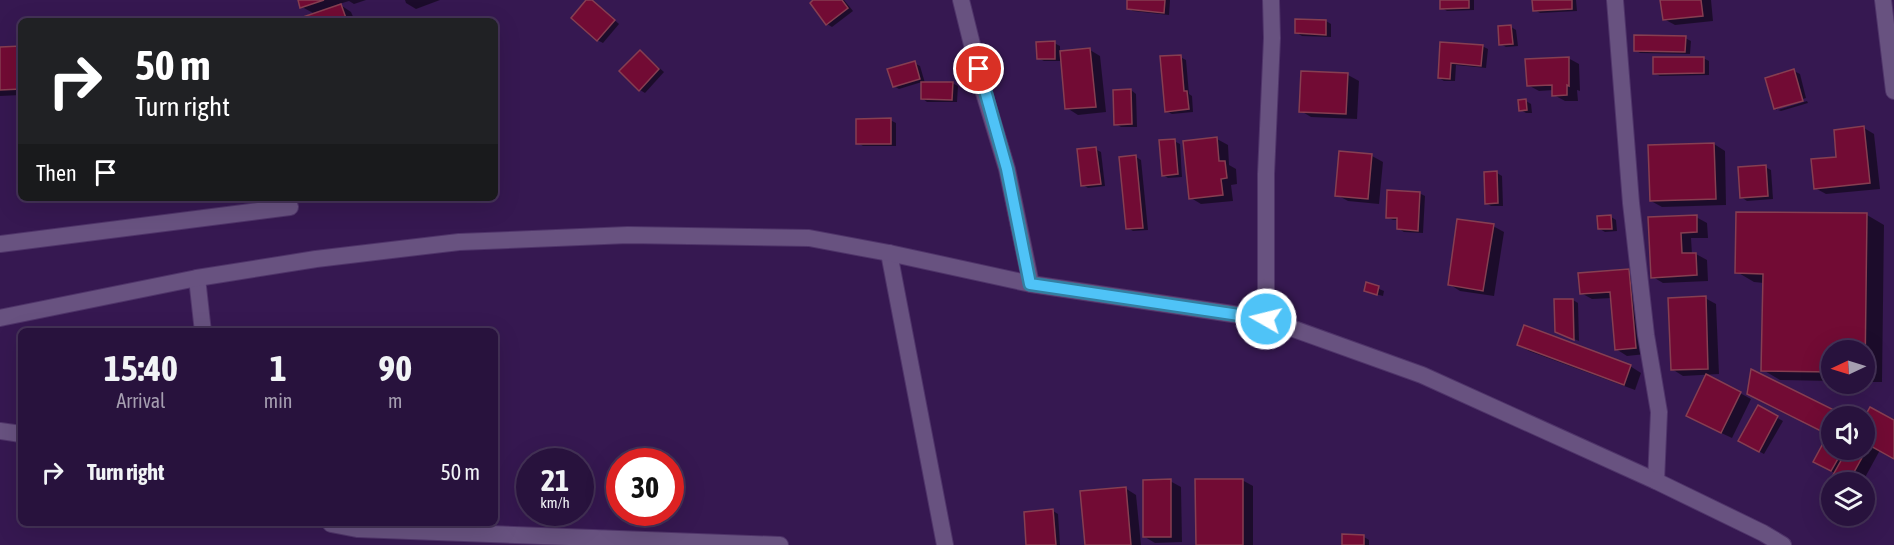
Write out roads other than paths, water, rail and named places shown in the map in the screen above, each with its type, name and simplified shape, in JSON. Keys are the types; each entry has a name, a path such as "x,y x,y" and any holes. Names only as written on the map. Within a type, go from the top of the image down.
{"street":[{"path":"961,0 984,93 1007,169 1030,284"},
{"path":"1266,319 1266,174 1272,38 1271,0"},
{"path":"1615,0 1637,258 1646,334 1659,412 1656,481"},
{"path":"1883,0 1894,91"},
{"path":"0,244 290,207"},
{"path":"0,318 197,278 316,259 459,242 628,235 809,238 1030,284 1266,319 1422,375 1656,481 1783,545"},
{"path":"889,253 945,545"},
{"path":"197,278 203,328"},
{"path":"0,431 18,434"},
{"path":"341,526 357,529 780,545"}]}
